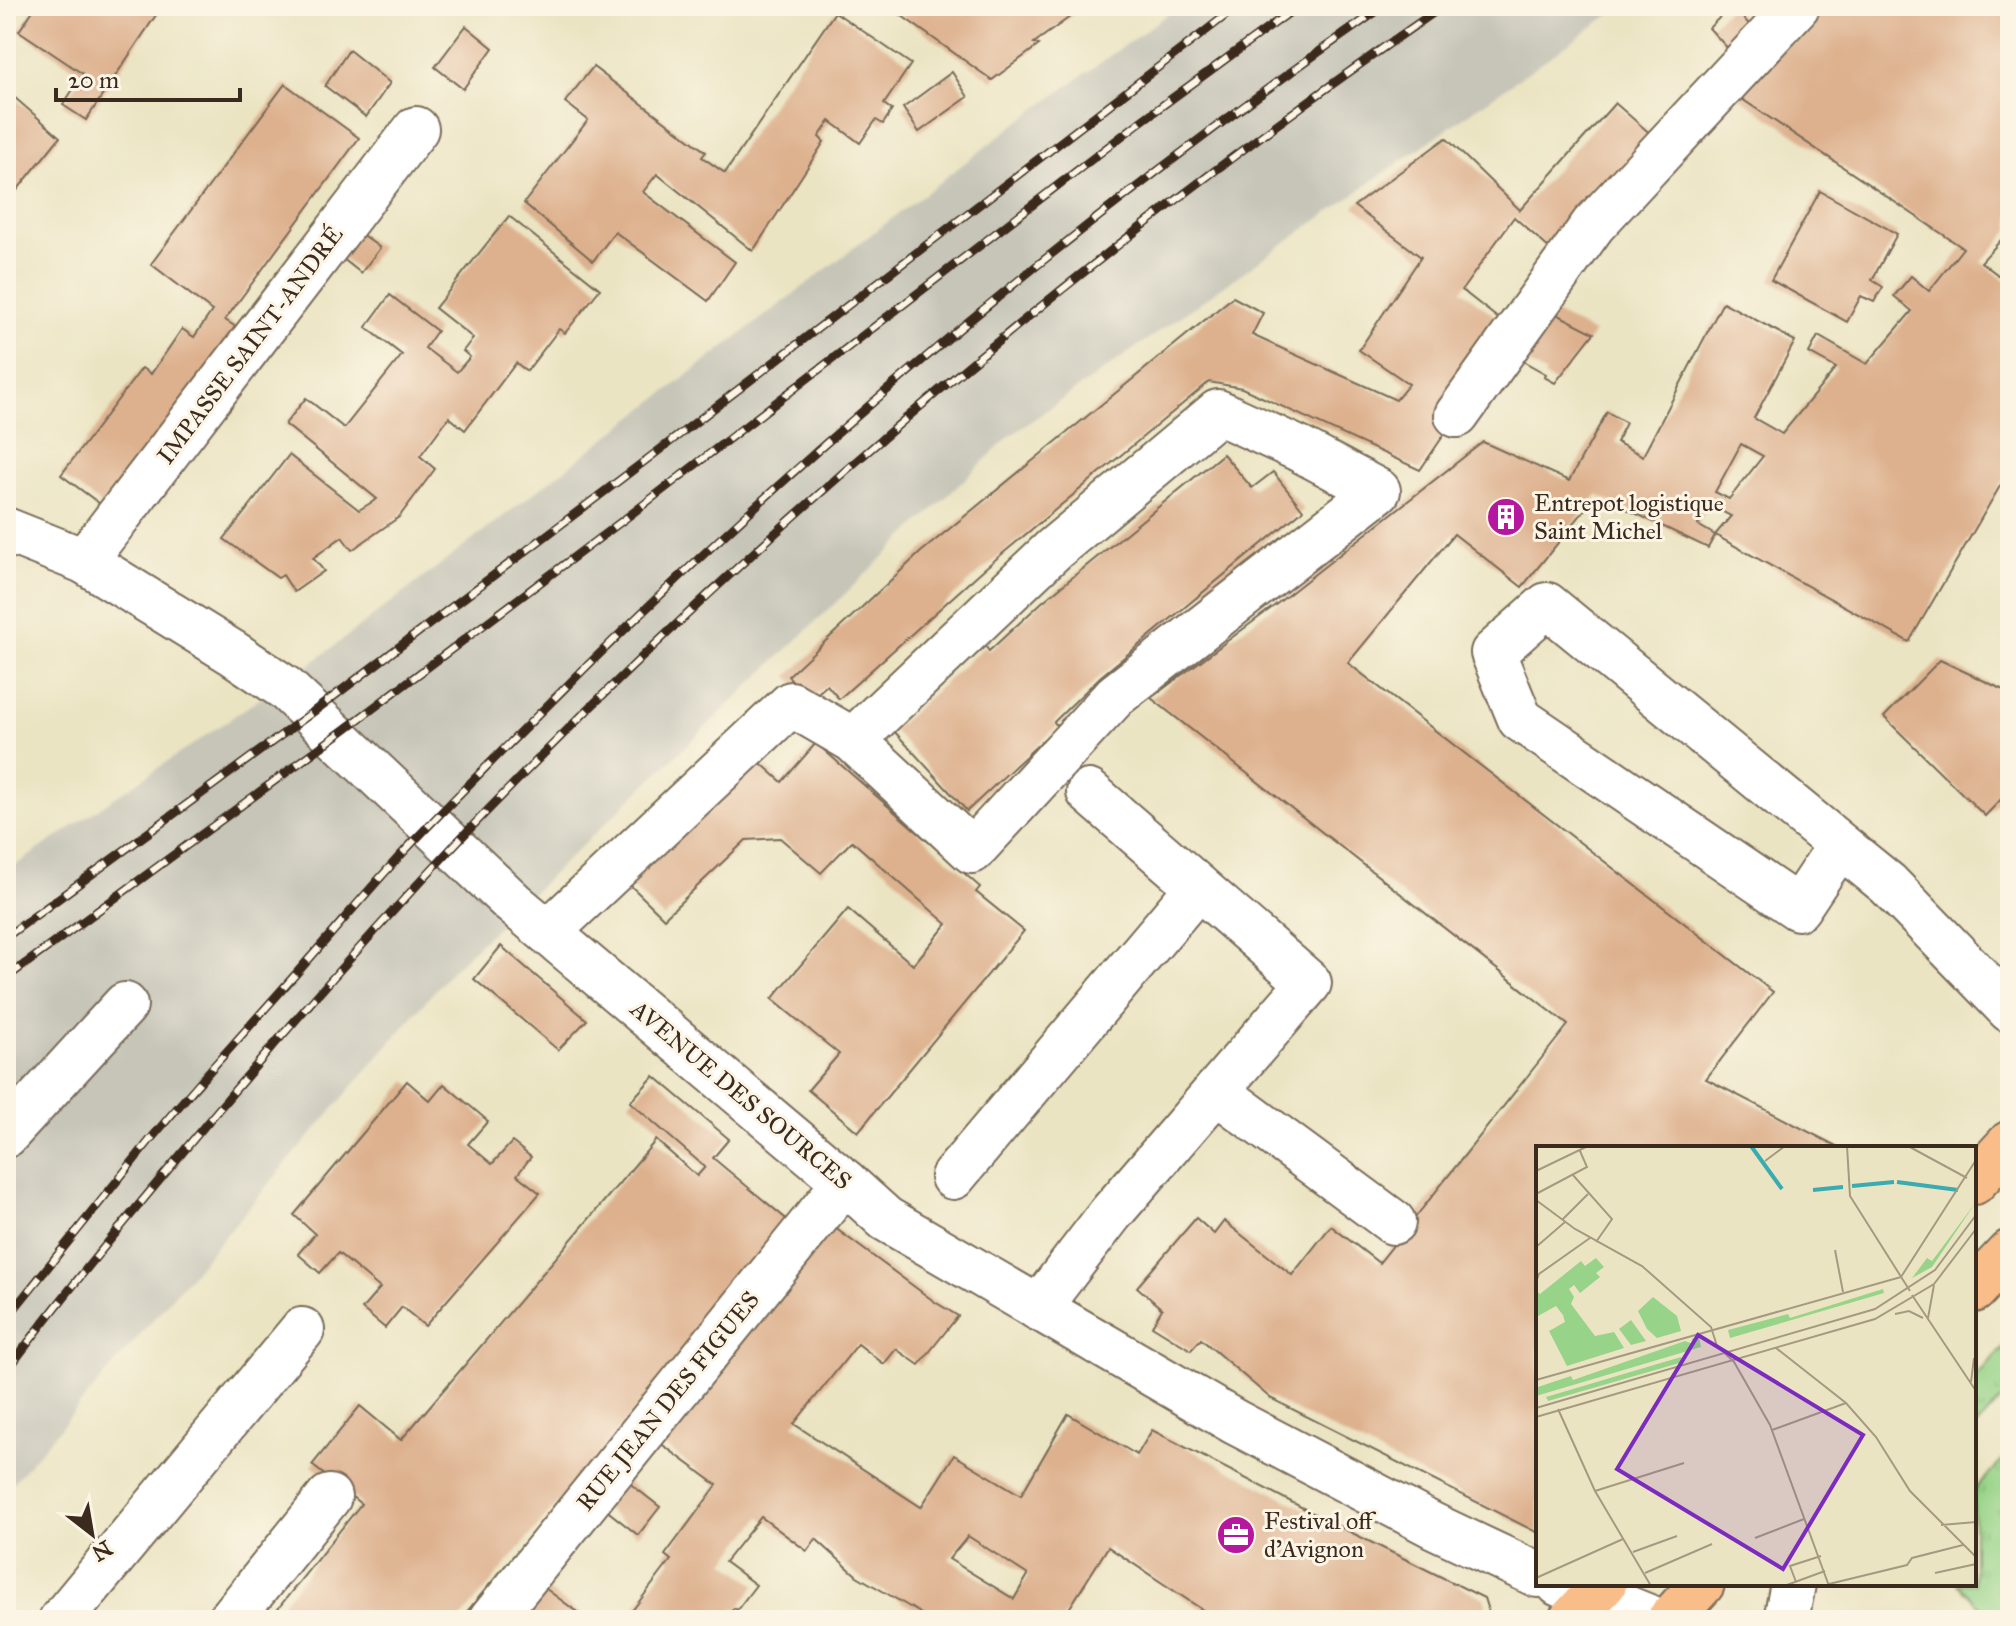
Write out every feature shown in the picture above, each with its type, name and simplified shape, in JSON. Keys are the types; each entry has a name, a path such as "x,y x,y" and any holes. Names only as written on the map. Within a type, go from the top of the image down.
{"main road":[{"path":"1976,1180 2010,1143"},
{"path":"1976,1288 2010,1252"},
{"path":"1669,1620 1700,1586"}],"street":[{"path":"1457,415 1593,225 1797,6"},
{"name":"IMPASSE SAINT-ANDRÉ","path":"84,561 416,129"},
{"path":"548,932 791,704 853,740 972,851 1116,695 1378,491 1299,449 1218,412 1054,549 853,740"},
{"name":"AVENUE DES SOURCES","path":"6,530 84,561 285,688 513,903 886,1219 1235,1422 1434,1526 1536,1574"},
{"path":"1840,845 1798,908 1520,719 1493,653 1547,605 1888,884 2010,1010"},
{"path":"1038,1308 1111,1213 1309,983 1089,792"},
{"path":"953,1177 1198,887"},
{"path":"6,1135 125,1005"},
{"path":"1216,1091 1393,1222"},
{"name":"RUE JEAN DES FIGUES","path":"491,1620 845,1182"},
{"path":"61,1620 302,1330"},
{"path":"230,1620 329,1497"},
{"path":"1786,1620 1793,1586"},
{"path":"1582,1596 1656,1620"}],"shaded area":[{"path":"1179,6 1622,6 1010,436 454,968 6,1491 6,872 316,660 1014,125"}],"green space":[{"path":"2009,1342 2010,1390 1976,1427 1976,1376"},
{"path":"2010,1453 2010,1602 1996,1616 1976,1603 1960,1586 1976,1586 1976,1488"}],"building":[{"path":"36,6 162,6 86,120 63,105 83,74 19,31"},
{"path":"888,6 1085,6 1034,43 1039,45 992,80"},
{"path":"1731,6 1754,30 1732,53 1709,28"},
{"path":"1821,6 2010,6 2010,230 1981,262 2010,284 2010,469 1909,642 1715,535 1708,548 1597,495 1522,587 1454,534 1348,663 1773,992 1706,1079 1836,1146 1536,1146 1536,1532 1270,1398 1201,1339 1191,1350 1152,1326 1162,1309 1137,1287 1196,1218 1214,1234 1224,1221 1292,1275 1331,1226 1379,1263 1568,1025 1151,698 1483,442 1569,481 1607,412 1626,423 1616,442 1643,456 1723,302 1795,341 1754,418 1782,434 1836,368 1809,353 1818,336 1867,364 1912,311 1894,296 1911,276 1929,291 1963,248 1736,95","holes":["1741,444 1763,456 1729,499 1715,492","1708,504 1731,516 1715,535 1698,525"]},
{"path":"835,12 911,64 884,104 892,110 883,124 876,120 860,143 830,121 819,137 824,142 753,251 657,174 643,192 735,262 708,301 615,232 593,261 524,203 588,120 565,102 593,67 706,152 702,157 725,173"},
{"path":"466,26 493,48 463,89 435,67"},
{"path":"349,50 390,83 366,117 325,86"},
{"path":"952,72 968,97 919,132 903,108"},
{"path":"285,84 359,138 225,320 241,330 107,509 61,475 142,368 151,374 182,329 194,337 212,311 151,264"},
{"path":"6,90 60,137 6,204"},
{"path":"1615,103 1653,136 1551,250 1514,217 1462,290 1504,323 1450,426 1420,470 1242,388 1209,382 984,569 839,699 827,685 810,700 788,676 921,552 1233,297 1263,313 1252,335 1396,400 1409,384 1359,350 1421,257 1354,206 1446,138 1520,210"},
{"path":"1820,191 1897,234 1872,280 1883,287 1874,302 1861,296 1847,322 1771,280"},
{"path":"509,216 600,289 565,333 559,329 527,371 516,363 465,430 449,417 420,456 435,469 399,517 352,550 342,537 313,558 324,571 294,592 283,575 278,578 224,539 289,455 359,510 377,499 285,424 306,398 344,428 402,355 366,327 390,295 437,331 425,348 457,372 470,357 463,351 473,338 435,308"},
{"path":"352,227 380,248 361,273 333,251"},
{"path":"1547,309 1594,333 1555,383 1544,377 1546,374 1514,356"},
{"path":"1223,454 1252,488 1273,472 1303,510 1100,677 1054,722 1057,727 967,811 893,730 985,646 989,651 1041,603"},
{"path":"1940,660 2010,693 2010,790 1985,816 1884,717"},
{"path":"816,743 980,887 976,892 1024,931 858,1132 808,1090 839,1054 772,999 848,909 913,965 947,924 852,841 821,873 780,838 746,840 664,918 626,881 755,758 782,782"},
{"path":"501,946 587,1020 558,1050 474,979"},
{"path":"654,1076 729,1139 713,1158 791,1223 460,1620 269,1620 361,1504 312,1465 360,1406 401,1440 656,1140 697,1176 705,1167 630,1102"},
{"path":"407,1081 430,1101 444,1084 488,1121 468,1144 492,1164 512,1142 531,1157 517,1175 540,1193 425,1326 402,1307 385,1328 362,1309 380,1288 338,1253 320,1273 298,1254 315,1234 294,1215"},
{"path":"831,1225 958,1316 919,1365 896,1349 884,1364 858,1344 794,1424 921,1507 954,1455 1021,1495 1068,1414 1137,1455 1152,1430 1484,1598 1491,1620 1218,1620 1108,1547 1062,1620 916,1620 920,1613 857,1576 816,1539 807,1551 761,1517 725,1562 756,1585 737,1610 734,1608 724,1620 625,1620 671,1560 665,1555 717,1485 656,1440","holes":["968,1536 1028,1575 1014,1599 949,1559"]},
{"path":"623,1478 660,1507 638,1535 600,1505"},
{"path":"538,1583 580,1614 575,1620 507,1620"}],"railway":[{"path":"6,937 321,706 1238,6"},
{"path":"6,978 634,512 1140,122 1298,6"},
{"path":"6,1319 169,1118 386,872 625,629 831,439 1046,258 1269,88 1384,6"},
{"path":"6,1372 207,1123 363,944 460,839 689,612 930,398 1055,295 1312,99 1443,6"}],"place":[{"name":"Entrepot logistique Saint Michel","path":"1506,517"},
{"name":"Festival off d’Avignon","path":"1236,1535"}]}
